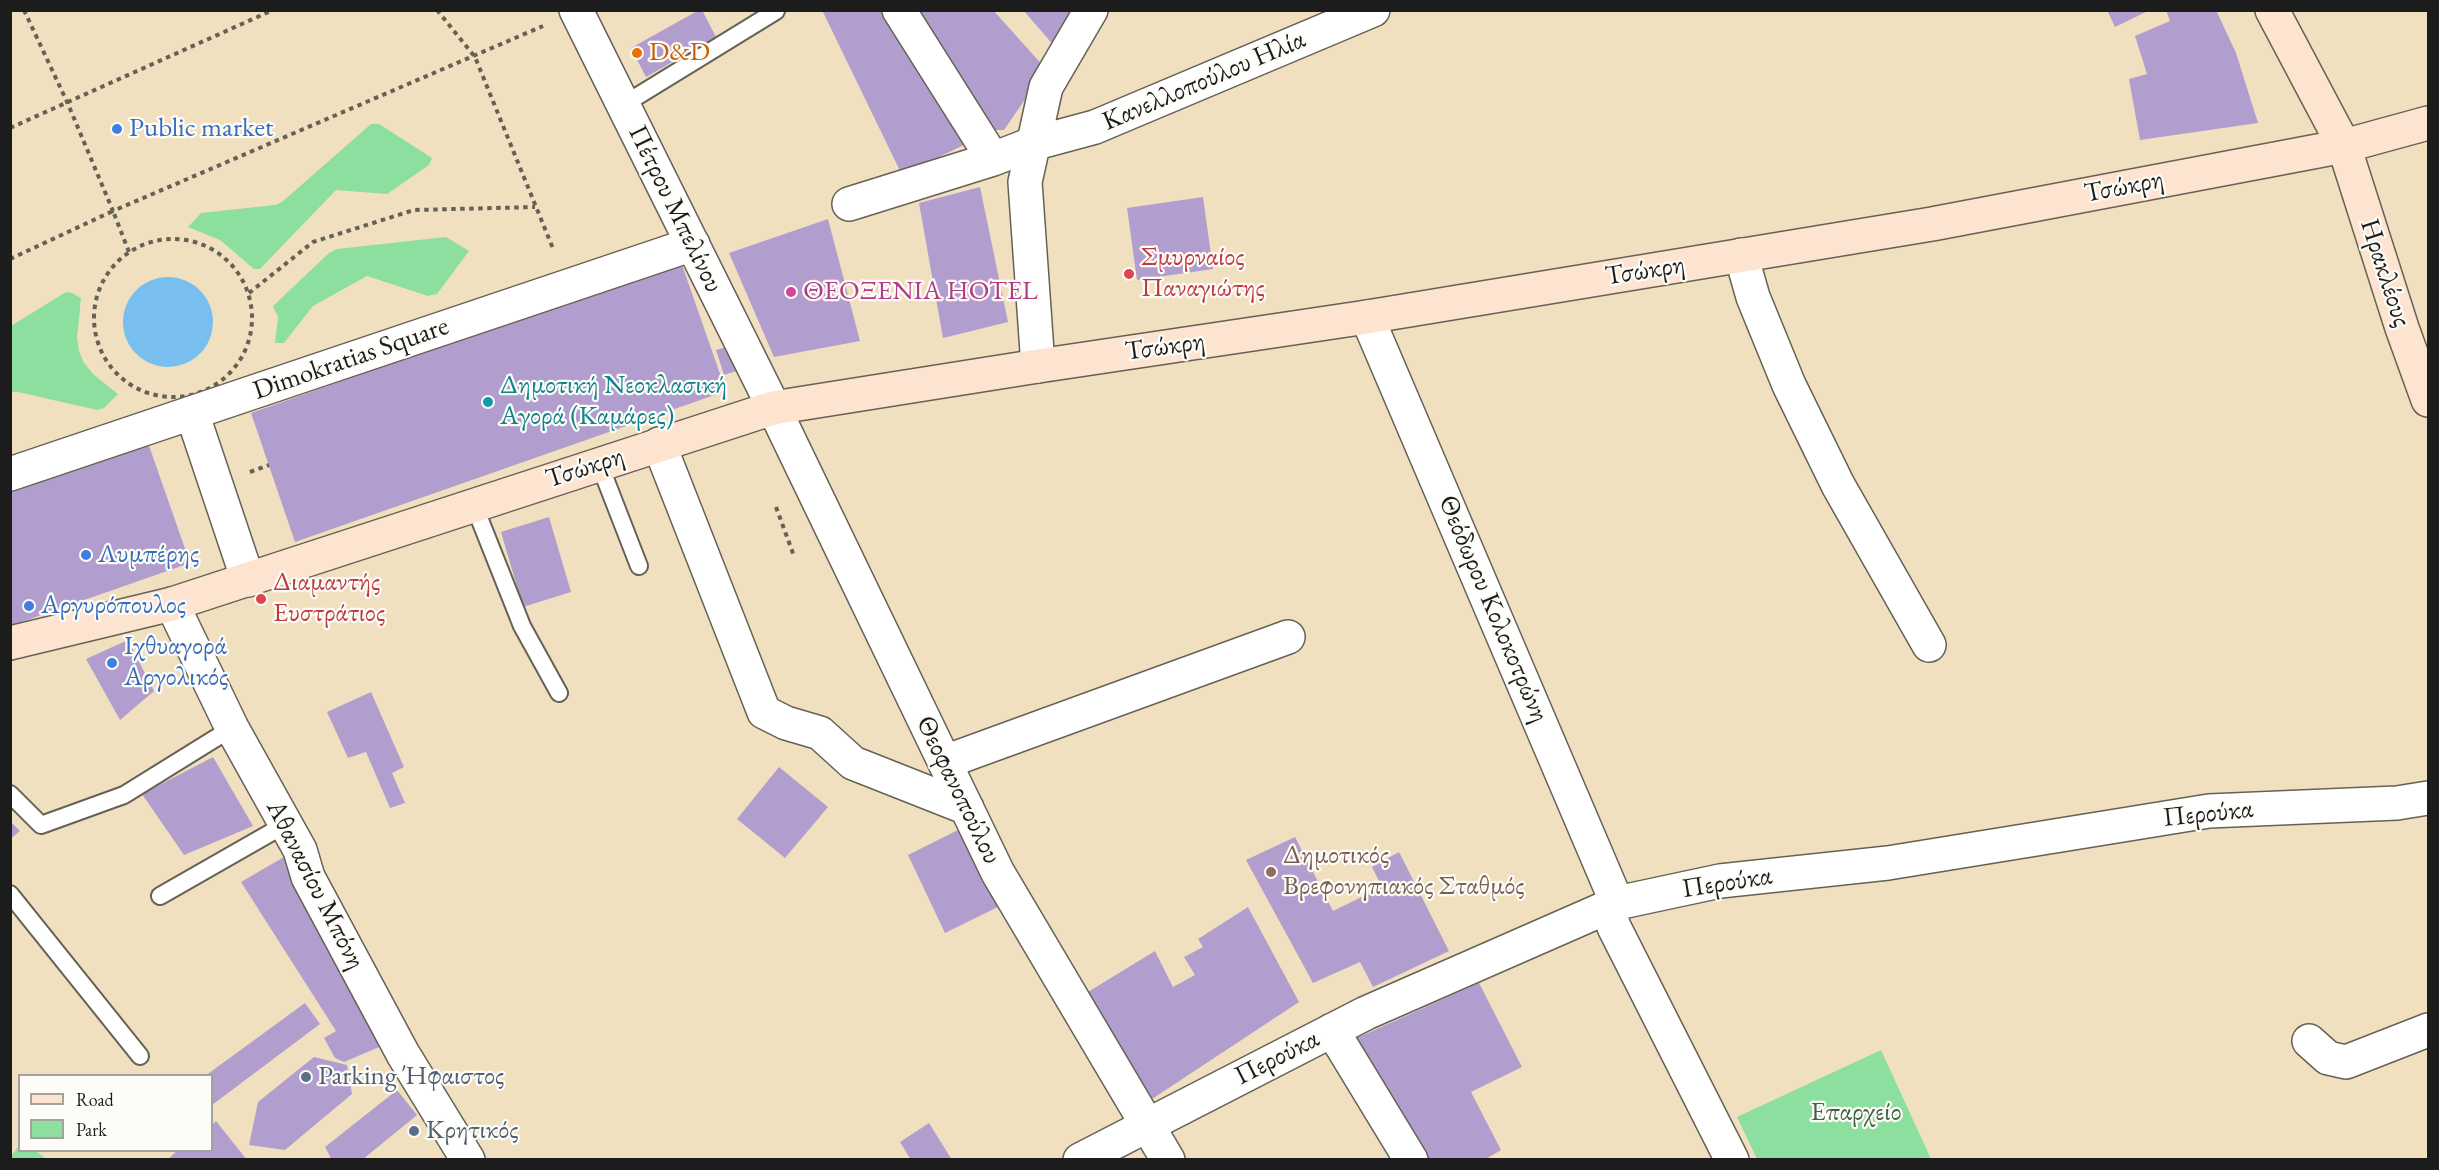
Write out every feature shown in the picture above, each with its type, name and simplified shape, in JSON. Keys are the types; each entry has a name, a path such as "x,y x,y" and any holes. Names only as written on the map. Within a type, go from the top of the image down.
{"street":[{"path":"899,10 993,159"},
{"path":"1038,366 1025,182 1046,87 1091,10"},
{"name":"Κανελλοπούλου Ηλία","path":"849,204 993,159 1032,144 1095,127 1373,10"},
{"name":"Ηρακλέους","path":"2272,10 2344,146 2428,400"},
{"name":"Πέτρου Μπελίνου","path":"577,11 773,408"},
{"name":"Τσώκρη","path":"10,643 172,604 773,408 1367,317 1932,224 2344,146 2428,123"},
{"name":"Dimokratias Square","path":"10,474 693,244"},
{"path":"1741,255 1753,297 1789,385 1838,486 1929,645"},
{"name":"Θεόδωρου Κολοκοτρώνη","path":"1367,317 1612,905 1614,927 1732,1160"},
{"name":"Θεοφανοπούλου","path":"773,408 998,873 1168,1160"},
{"path":"192,413 248,579"},
{"path":"659,444 764,712 786,723 820,733 853,763 967,808"},
{"name":"Αθανασίου Μπόνη","path":"172,604 232,728 300,850 308,877 403,1054 468,1160"},
{"path":"945,762 1288,637"},
{"name":"Περούκα","path":"1080,1160 1332,1030 1612,905 1720,881 1888,862 2209,811 2397,803 2428,798"},
{"path":"1332,1030 1411,1160"},
{"path":"2309,1041 2328,1058 2346,1062 2428,1030"}],"lane":[{"path":"623,105 776,11"},
{"path":"600,463 639,566"},
{"path":"474,505 522,626 559,693"},
{"path":"10,794 41,825 124,795 232,728"},
{"path":"160,896 286,824"},
{"path":"10,894 140,1056"}],"path":[{"path":"24,10 68,104 129,252"},
{"path":"10,128 68,104 273,10"},
{"path":"436,10 475,57 569,286"},
{"path":"10,259 113,211 475,57 577,11"},
{"path":"249,293 313,242 414,210 535,207"},
{"path":"175,238 199,243 221,254 238,272 249,293 252,320 247,346 234,368 214,386 190,397 164,397 137,389 115,373 100,350 93,323 96,295 109,271 129,252 151,241 175,238"}],"green space":[{"path":"371,124 379,124 432,158 429,165 387,194 336,190 260,269 254,269 220,240 188,227 201,213 275,205 282,202"},
{"path":"446,237 469,251 437,294 428,296 367,276 313,306 284,343 275,343 278,317 273,306 329,253 337,249"},
{"path":"66,292 81,298 77,338 84,363 94,375 118,394 104,408 97,410 11,392 11,326"},
{"name":"Επαρχείο","path":"1881,1050 1931,1159 1757,1159 1737,1117"},
{"path":"18,1147 18,1152 37,1152 46,1159 11,1159"}],"water":[{"path":"168,277 185,280 200,290 210,305 213,322 210,339 200,354 185,364 168,367 151,364 136,354 126,339 123,322 126,305 136,290 151,280"}],"building":[{"path":"702,10 716,37 646,77 631,48"},
{"path":"822,10 891,10 974,140 902,175"},
{"path":"913,10 993,10 1046,69 1004,130 995,130"},
{"path":"1023,10 1087,10 1062,55"},
{"path":"2107,10 2150,10 2115,27"},
{"path":"2166,10 2216,10 2236,53 2258,123 2140,140 2129,79 2147,74 2135,36 2170,21"},
{"path":"980,187 1008,322 943,338 919,203"},
{"path":"1203,197 1213,269 1137,280 1127,208"},
{"path":"828,219 860,341 774,357 729,253"},
{"name":"Δημοτική Νεοκλασική Αγορά (Καμάρες)","path":"681,262 726,391 295,542 251,413"},
{"path":"737,344 746,368 724,375 716,350"},
{"path":"146,437 190,563 10,626 10,487"},
{"path":"549,517 571,592 523,607 501,532"},
{"path":"128,640 154,691 120,720 86,659"},
{"path":"371,692 404,767 392,773 405,803 390,808 366,752 348,758 327,712"},
{"path":"213,757 253,826 184,855 142,794"},
{"path":"779,767 828,807 785,858 737,819"},
{"path":"10,821 20,831 10,839"},
{"path":"966,826 1004,904 945,933 908,855"},
{"path":"1295,837 1333,911 1382,887 1372,867 1399,852 1449,951 1373,987 1360,962 1313,983 1246,860"},
{"path":"284,857 369,1006 384,1045 344,1062 335,1058 324,1038 336,1031 241,882"},
{"path":"1248,907 1299,1002 1149,1101 1083,995 1155,951 1173,987 1195,975 1184,957 1203,947 1198,939"},
{"path":"1479,983 1522,1067 1471,1092 1501,1150 1484,1160 1418,1160 1350,1041"},
{"path":"305,1003 320,1024 213,1104 213,1074 208,1074"},
{"path":"314,1057 347,1065 352,1094 285,1150 249,1145 258,1102"},
{"path":"397,1090 417,1115 362,1160 332,1160 325,1147"},
{"path":"216,1121 247,1160 167,1160 176,1152 213,1152 213,1124"},
{"path":"929,1123 952,1160 911,1160 900,1142"}],"place":[{"name":"D&D","path":"637,53"},
{"name":"Public market","path":"117,129"},
{"name":"Σμυρναίος Παναγιώτης","path":"1129,274"},
{"name":"ΘΕΟΞΕΝΙΑ HOTEL","path":"791,292"},
{"name":"Δημοτική Νεοκλασική Αγορά (Καμάρες)","path":"488,402"},
{"name":"Λυμπέρης","path":"86,555"},
{"name":"Διαμαντής Ευστράτιος","path":"261,599"},
{"name":"Αργυρόπουλος","path":"29,606"},
{"name":"Ιχθυαγορά Αργολικός","path":"112,663"},
{"name":"Δημοτικός Βρεφονηπιακός Σταθμός","path":"1271,872"},
{"name":"Parking Ήφαιστος","path":"306,1077"},
{"name":"Κρητικός","path":"414,1131"}]}
